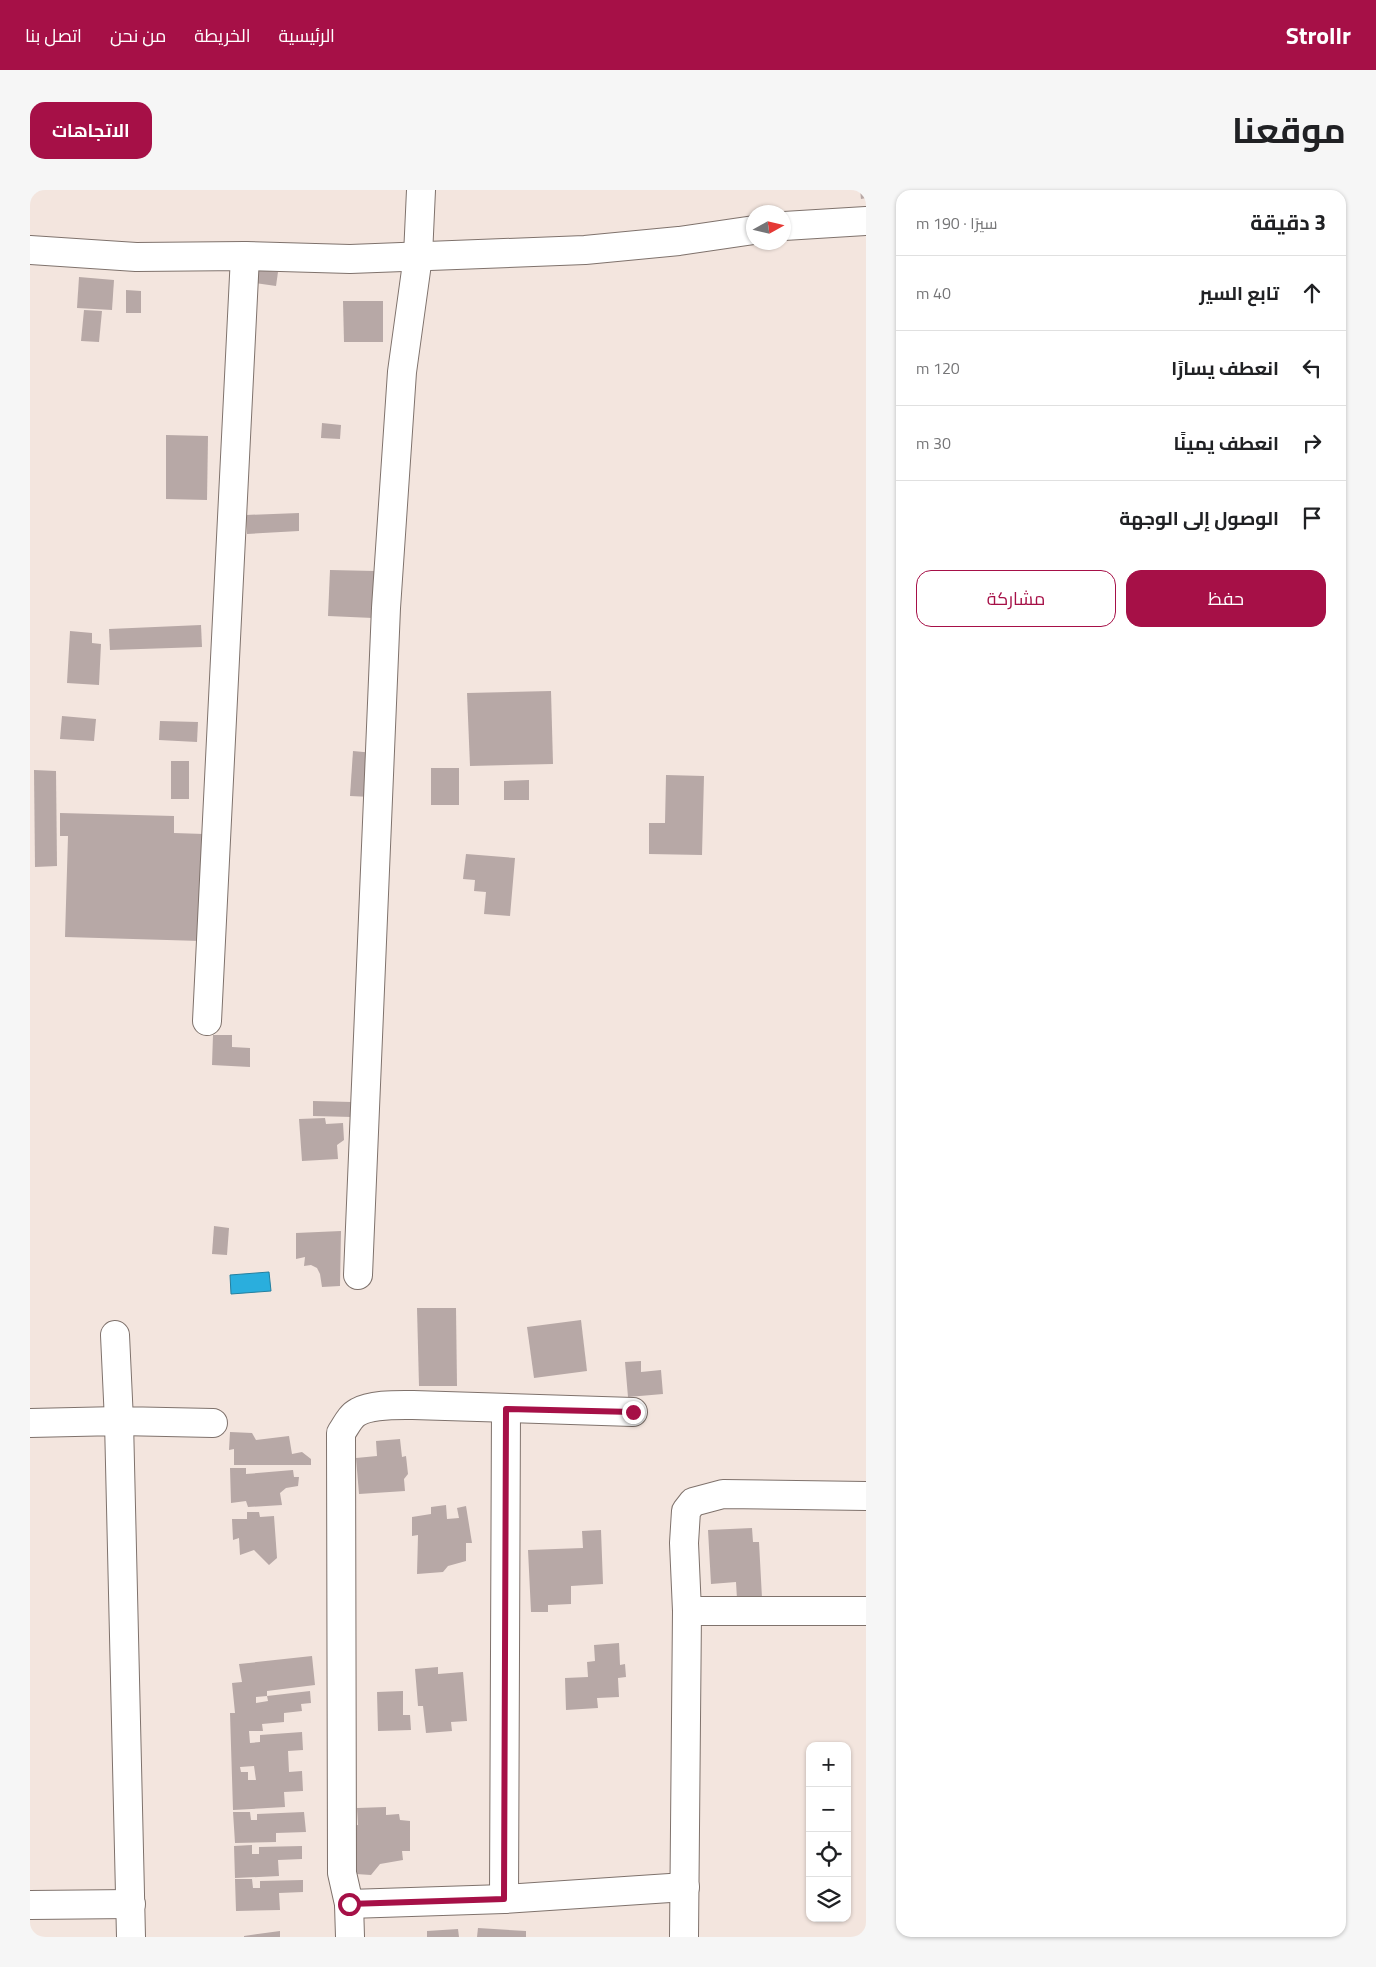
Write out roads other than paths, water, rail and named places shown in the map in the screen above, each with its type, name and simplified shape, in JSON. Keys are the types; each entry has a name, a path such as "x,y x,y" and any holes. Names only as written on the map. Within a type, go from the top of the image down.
{"street":[{"path":"358,1275 386,608 402,372 418,256 421,190"},
{"path":"791,226 866,221"},
{"path":"30,250 136,257 245,256 350,259 585,250 679,241 746,231"},
{"path":"207,1021 245,256"},
{"path":"115,1335 119,1421 131,1937"},
{"path":"350,1937 349,1904 342,1873 341,1433 349,1420 358,1412 379,1406 413,1404 506,1409 633,1412"},
{"path":"504,1899 506,1409"},
{"path":"30,1423 119,1421 213,1423"},
{"path":"684,1937 687,1612 684,1543 686,1511 693,1502 723,1494 866,1496"},
{"path":"687,1612 866,1611"},
{"path":"349,1904 504,1899 685,1887"},
{"path":"30,1904 131,1904"}],"water":[{"path":"269,1272 271,1291 231,1294 230,1275"}]}
